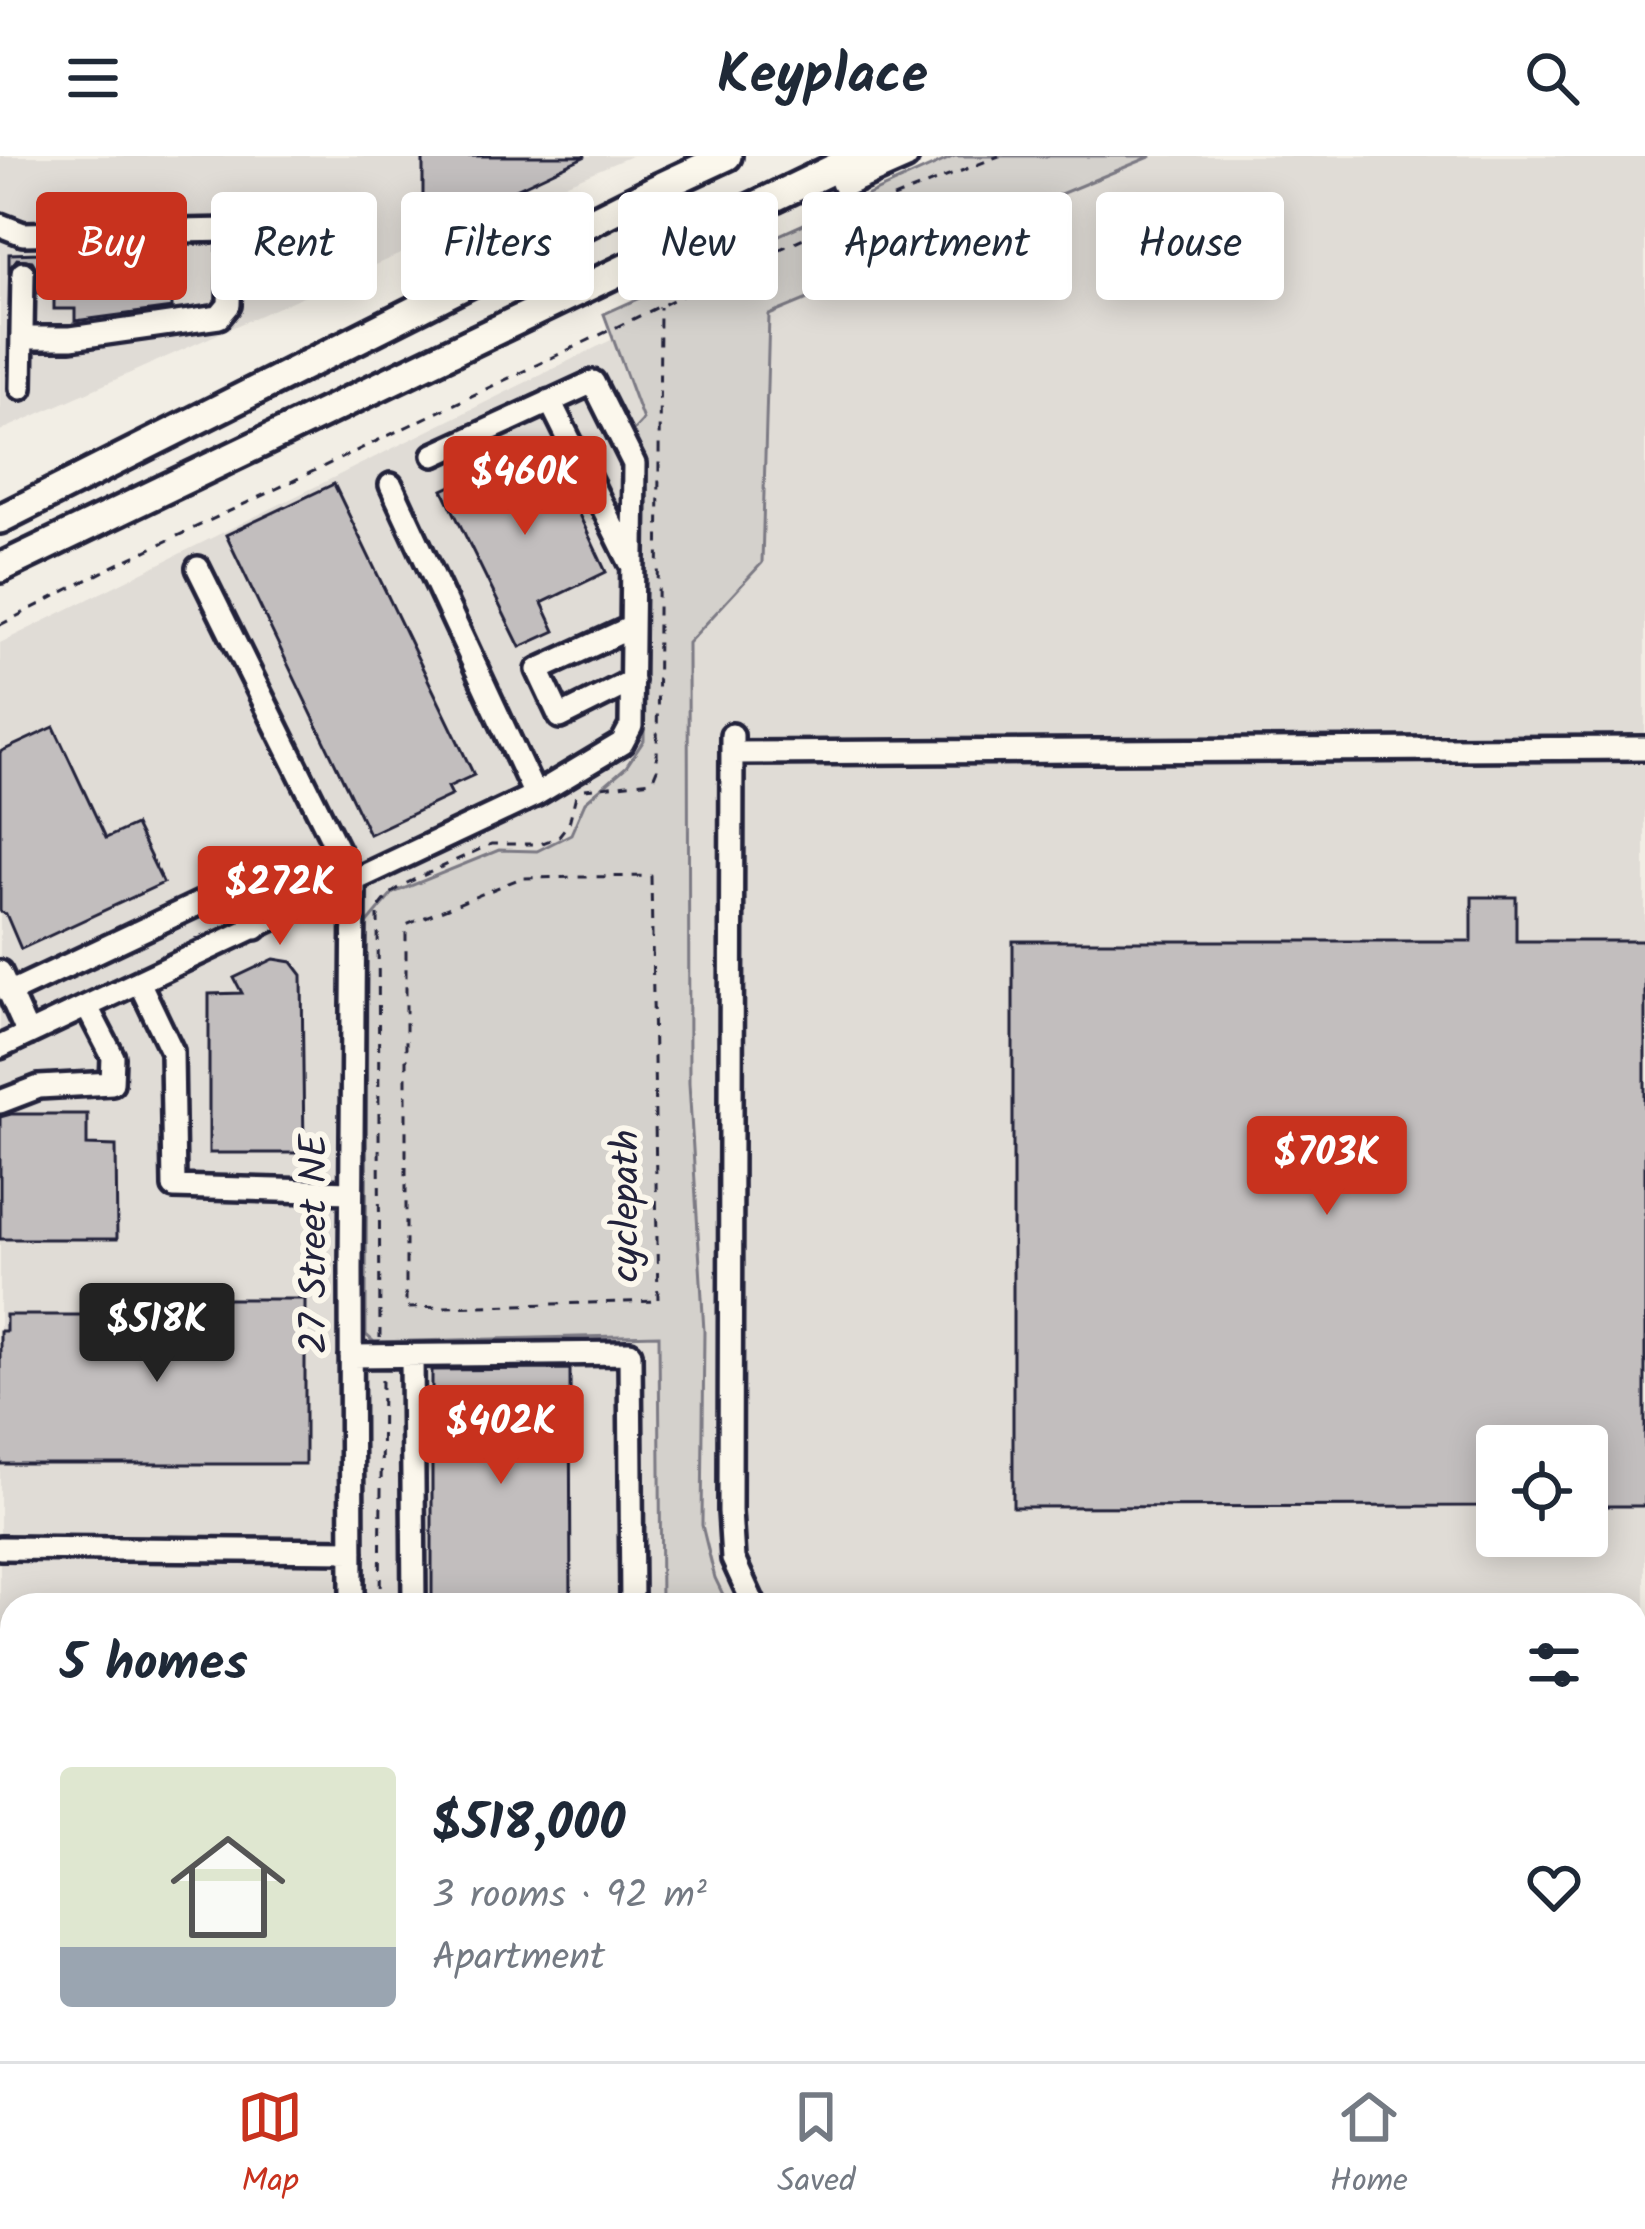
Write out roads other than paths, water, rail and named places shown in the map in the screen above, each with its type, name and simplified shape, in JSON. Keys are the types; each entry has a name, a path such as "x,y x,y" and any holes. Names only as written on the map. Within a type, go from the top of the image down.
{"main road":[{"path":"0,519 727,156"},
{"path":"778,196 860,156"},
{"path":"778,211 904,156"},
{"path":"0,568 618,273"}],"street":[{"path":"0,225 23,254 21,388"},
{"path":"22,338 71,338 219,317 229,305 230,230 23,254"},
{"path":"0,1047 535,795 622,743 631,726 634,464 592,382 434,455"},
{"path":"550,401 633,569"},
{"path":"391,485 535,795"},
{"path":"198,568 354,883"},
{"path":"632,627 538,670 560,717 632,681"},
{"path":"749,1593 734,1559 730,1511 732,744 1645,748"},
{"name":"27 Street NE","path":"352,1593 354,883"},
{"path":"28,1034 5,982 234,887 256,928"},
{"path":"139,982 172,1052 174,1187 352,1192"},
{"path":"0,1102 39,1087 112,1083 112,1057 87,1006"},
{"path":"351,1356 630,1353 632,1593"},
{"path":"412,1356 414,1593"},
{"path":"0,1548 352,1550"}]}
